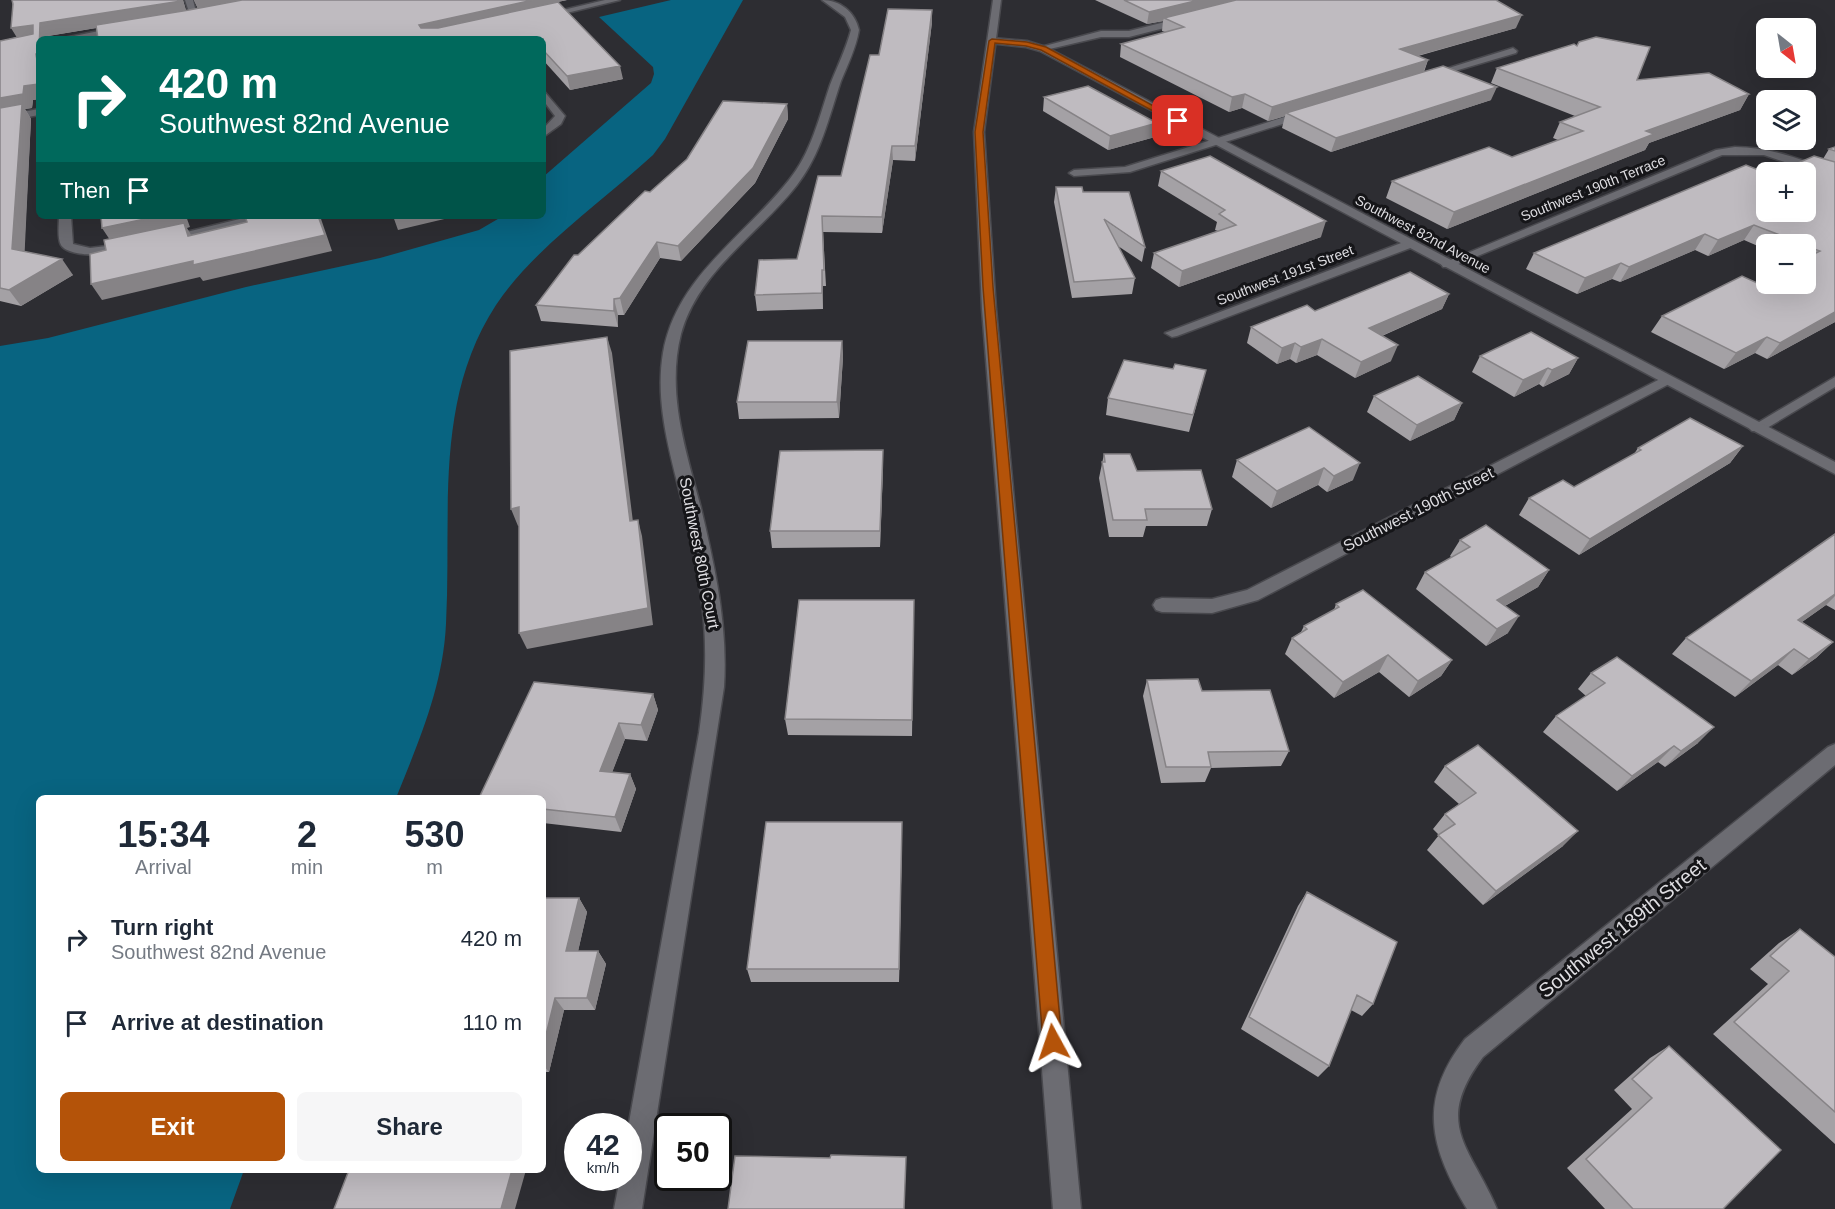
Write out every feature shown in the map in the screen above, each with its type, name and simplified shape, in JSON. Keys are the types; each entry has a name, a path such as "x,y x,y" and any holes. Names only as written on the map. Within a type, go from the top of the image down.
{"street":[{"path":"189,0 195,18"},
{"path":"531,18 616,0"},
{"name":"Southwest 80th Court","path":"628,1209 709,733 716,668 713,611 696,522 673,435 666,393 667,367 680,318 697,287 792,184 806,165 820,137 830,100 855,30 853,21 847,14 826,0"},
{"path":"997,0 979,132 989,309 1067,1209"},
{"path":"183,20 205,16"},
{"path":"1056,56 1103,44 1129,34 1198,17"},
{"path":"88,36 125,29"},
{"path":"1041,48 1088,37 1129,34"},
{"path":"1088,37 1103,44"},
{"name":"Southwest 82nd Avenue","path":"992,41 1027,44 1041,48 1835,469"},
{"path":"1422,78 1513,51"},
{"path":"546,97 560,117 546,131"},
{"path":"1074,173 1126,170 1314,111"},
{"path":"0,119 36,113"},
{"name":"Southwest 190th Terrace","path":"1447,264 1720,152 1752,150 1787,158 1835,176"},
{"path":"65,219 66,244 74,250 90,252 140,244"},
{"path":"160,240 254,219"},
{"name":"Southwest 191st Street","path":"1172,333 1408,244"},
{"name":"Southwest 190th Street","path":"1162,605 1212,606 1252,595 1666,380"},
{"path":"1757,428 1835,381"},
{"name":"Southwest 189th Street","path":"1484,1209 1450,1149 1445,1125 1447,1094 1458,1066 1474,1048 1835,753"}],"water":[{"path":"671,0 743,0 665,139 653,155 570,226 529,265 496,305 476,342 462,380 454,420 448,501 444,647 435,691 397,795 36,795 36,1173 243,1173 230,1209 0,1209 0,346 48,338 246,287 380,258 479,230 498,219 546,219 546,174 651,83 654,74 653,67 599,17"}],"building":[{"path":"12,0 181,0 40,23 40,36 36,36 36,84 24,86 23,94 0,98 0,41 33,34 33,25 11,28"},
{"path":"242,0 533,0 419,25 421,28 438,28 558,2 620,66 567,76 546,53 546,36 98,36 96,25"},
{"path":"1124,0 1199,0 1149,12"},
{"path":"1236,0 1496,0 1522,15 1400,49 1428,60 1272,107 1245,94 1232,97 1121,44 1184,27 1164,18"},
{"path":"888,9 932,10 915,146 892,146 882,217 822,216 824,270 822,270 822,293 755,295 759,260 797,259 818,176 841,176 870,55 879,55"},
{"path":"1596,37 1650,47 1637,80 1709,73 1749,94 1646,131 1654,134 1454,212 1392,181 1489,147 1512,157 1583,131 1560,122 1600,107 1497,68 1574,44 1577,46 1579,42"},
{"path":"1443,66 1497,87 1336,138 1286,113"},
{"path":"1088,86 1157,123 1110,136 1044,97"},
{"path":"723,101 787,104 753,168 678,246 657,242 620,298 614,299 614,311 536,305 574,255 578,255 645,191 650,192 687,159"},
{"path":"22,104 12,249 62,259 9,290 0,288 0,108"},
{"path":"1210,156 1326,221 1182,271 1154,253 1236,225 1219,214 1225,210 1161,171"},
{"path":"1814,156 1835,162 1835,312 1780,343 1767,337 1736,353 1662,316 1742,276 1756,283 1756,294 1816,294 1816,253 1820,251 1816,250 1816,234 1777,234 1754,225 1718,240 1705,234 1629,267 1621,263 1585,278 1534,253 1746,165 1756,169 1756,222 1816,222 1816,162 1800,162"},
{"path":"1056,187 1082,187 1083,192 1129,192 1145,247 1104,219 1135,278 1074,282"},
{"path":"101,219 145,219 102,228"},
{"path":"246,219 319,219 325,235 193,265 193,261 91,284 90,254 106,250 104,240 184,223 188,236 247,222"},
{"path":"1410,272 1449,294 1369,328 1398,345 1361,362 1322,339 1301,347 1295,343 1282,348 1251,327 1307,305 1315,311"},
{"path":"1531,332 1578,358 1552,370 1548,368 1523,380 1480,356"},
{"path":"607,337 630,521 638,520 648,608 519,633 519,507 511,509 510,351"},
{"path":"748,341 842,341 837,402 737,402"},
{"path":"1124,360 1173,369 1175,364 1206,370 1193,415 1108,398"},
{"path":"1418,376 1462,403 1417,425 1374,396"},
{"path":"1690,418 1743,446 1590,539 1529,498 1563,480 1574,487 1641,450 1638,448"},
{"path":"1309,427 1360,463 1334,476 1324,468 1277,491 1237,460"},
{"path":"883,450 880,531 770,531 780,451"},
{"path":"1104,454 1130,454 1137,471 1201,470 1212,509 1145,509 1147,520 1113,520 1102,462 1105,462"},
{"path":"1486,525 1549,570 1497,600 1519,616 1497,629 1425,572 1470,547 1460,540"},
{"path":"1835,534 1835,594 1798,620 1833,642 1809,659 1794,649 1751,681 1686,638"},
{"path":"1363,590 1452,660 1418,681 1388,655 1343,682 1292,638 1307,629 1304,626 1339,607 1336,604"},
{"path":"799,600 914,600 912,720 785,719"},
{"path":"1617,657 1714,727 1681,751 1674,746 1632,776 1556,716 1605,683 1591,673"},
{"path":"1198,679 1202,691 1270,690 1289,751 1208,752 1211,767 1166,767 1147,680"},
{"path":"534,682 653,694 641,725 619,723 600,771 630,774 615,817 546,809 546,795 480,795"},
{"path":"1478,745 1578,831 1496,891 1438,835 1455,824 1445,814 1476,793 1445,766"},
{"path":"766,822 902,822 899,969 747,969"},
{"path":"1307,892 1397,942 1373,1004 1357,995 1329,1066 1249,1017"},
{"path":"546,898 579,898 566,951 598,951 587,998 555,998 546,1035"},
{"path":"1800,929 1835,957 1835,1112 1734,1022 1789,971 1770,956"},
{"path":"1669,1046 1781,1150 1723,1209 1633,1209 1586,1159 1652,1098 1632,1079"},
{"path":"831,1155 906,1157 904,1209 728,1209 735,1156 830,1158"},
{"path":"348,1173 511,1173 501,1209 334,1209"}],"route":[{"path":"1053,1042 989,309 979,132 992,41 1034,45 1178,121"}]}
